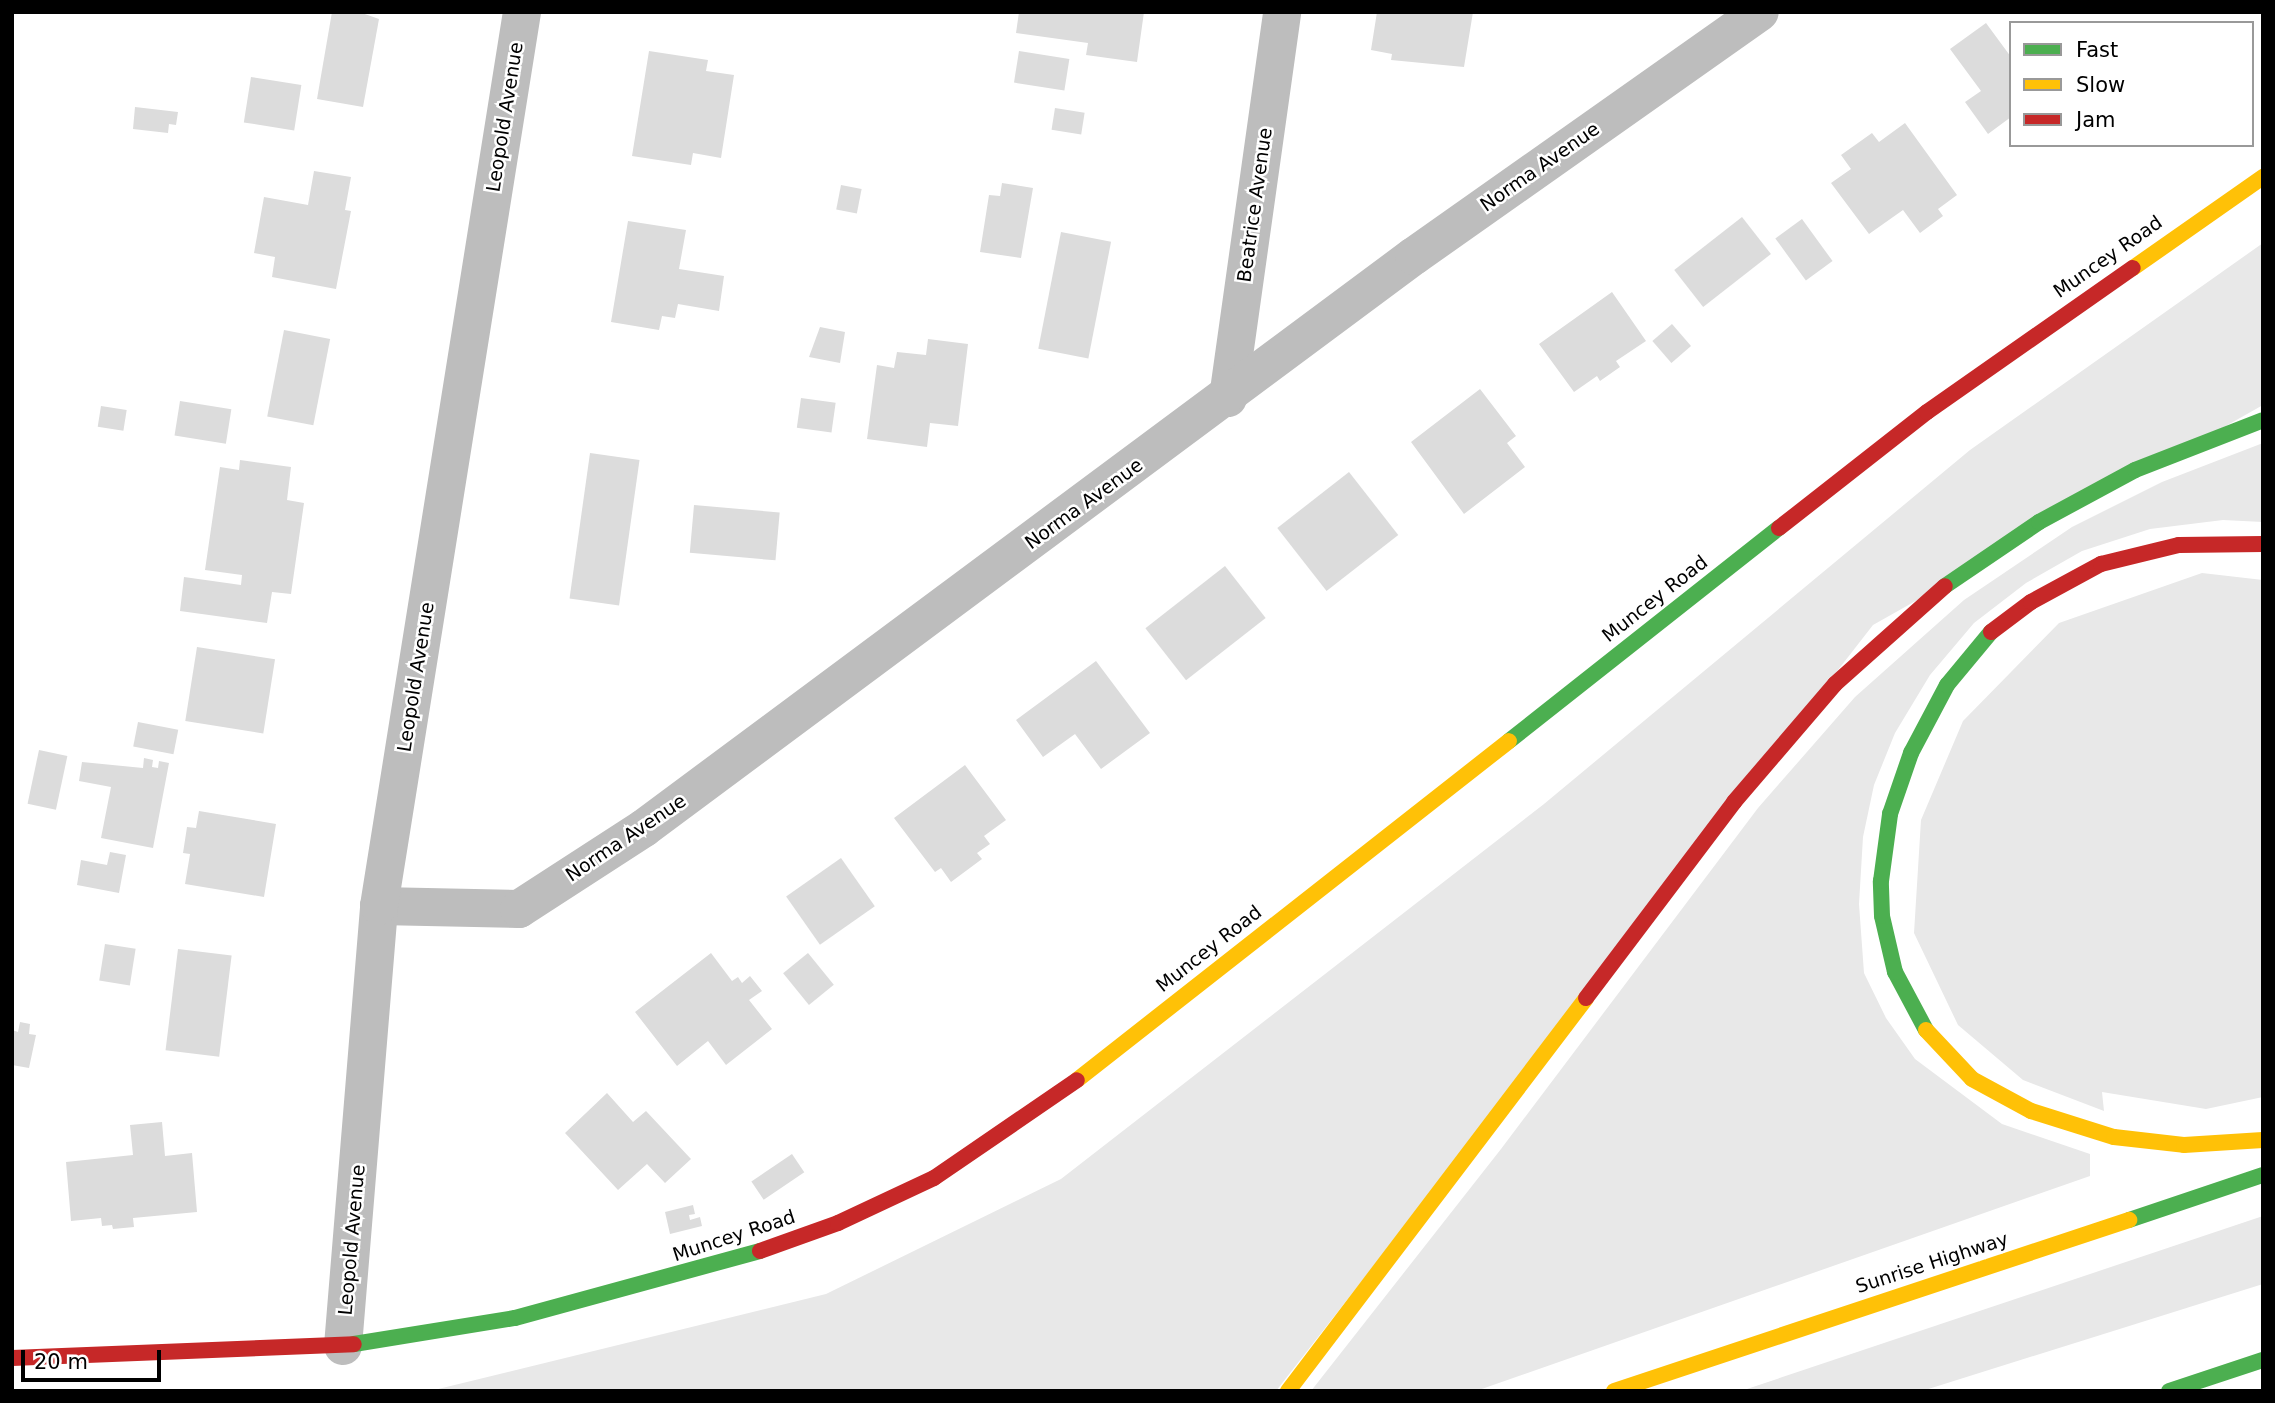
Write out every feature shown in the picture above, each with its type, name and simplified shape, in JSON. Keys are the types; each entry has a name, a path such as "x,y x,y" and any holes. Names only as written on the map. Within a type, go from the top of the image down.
{"main road":[{"name":"Muncey Road","path":"12,1358 161,1356 343,1346 515,1318 702,1269 838,1223 934,1178 1069,1086 1927,412 2263,177"},
{"path":"1288,1391 1734,802 1835,684 1953,579 2039,522 2135,470 2263,420"},
{"path":"2263,544 2179,545 2101,564 2031,602 1995,628 1947,685 1916,741 1890,814 1881,881 1882,916 1895,972 1926,1030 1972,1079 2031,1111 2114,1138 2184,1145 2263,1140"},
{"name":"Sunrise Highway","path":"1614,1391 2263,1175"},
{"path":"2169,1391 2263,1360"}],"street":[{"name":"Leopold Avenue","path":"343,1346 379,906 522,12"},
{"name":"Beatrice Avenue","path":"1228,398 1282,12"},
{"name":"Norma Avenue","path":"379,906 519,909 644,828 1228,398 1414,256 1759,12"}],"shaded area":[{"path":"2263,243 2263,405 1873,625 1276,1391 430,1391 826,1294 1061,1179 1544,804 1970,450"},
{"path":"2263,443 2263,522 2223,520 2150,529 2082,551 2026,583 1974,623 1930,675 1895,733 1874,785 1863,837 1859,904 1864,973 1886,1018 1915,1059 2002,1124 2090,1154 2090,1176 1476,1391 1311,1391 1501,1149 1758,808 1855,697 1964,600 2072,527 2162,482"},
{"path":"2202,573 2263,580 2263,1097 2206,1109 2102,1092 2104,1111 2023,1080 1958,1025 1914,933 1921,820 1963,721 2059,623"},
{"path":"2263,1216 2263,1284 1922,1391 1741,1391"}],"building":[{"path":"332,12 359,12 379,19 363,107 317,99"},
{"path":"1019,12 1144,12 1137,62 1086,55 1088,43 1016,33"},
{"path":"1377,12 1473,12 1464,67 1391,60 1392,54 1371,50"},
{"path":"1986,23 2009,54 2009,118 1988,134 1965,102 1981,91 1950,49"},
{"path":"649,51 708,60 706,71 734,75 721,158 693,153 691,165 632,156"},
{"path":"1019,51 1069,59 1064,91 1014,83"},
{"path":"251,77 301,85 294,130 244,122"},
{"path":"135,107 178,112 176,125 169,124 168,133 133,129"},
{"path":"1055,108 1085,113 1081,134 1052,130"},
{"path":"1905,123 1957,195 1938,209 1943,216 1920,233 1903,210 1869,234 1831,183 1851,169 1841,155 1872,133 1879,142"},
{"path":"314,171 351,177 345,210 351,211 336,289 272,277 275,257 254,253 264,197 308,205"},
{"path":"1002,183 1033,188 1021,258 980,252 989,195 1000,196"},
{"path":"841,185 862,189 857,214 836,210"},
{"path":"1742,217 1771,254 1703,307 1674,270"},
{"path":"1802,219 1833,261 1806,280 1775,238"},
{"path":"628,221 686,230 679,269 724,276 719,311 678,304 675,318 662,316 659,330 611,322"},
{"path":"1061,232 1111,242 1088,359 1038,349"},
{"path":"1612,292 1646,341 1616,361 1620,367 1600,381 1597,376 1574,392 1539,344"},
{"path":"1672,324 1691,346 1671,363 1652,341"},
{"path":"820,327 845,332 840,363 809,357"},
{"path":"284,330 330,339 313,425 267,416"},
{"path":"928,339 968,344 958,426 930,423 927,447 867,439 877,365 894,368 897,352 926,355"},
{"path":"1480,389 1516,436 1507,443 1525,467 1464,514 1411,442"},
{"path":"801,398 836,403 831,433 797,428"},
{"path":"180,401 231,409 226,444 175,436"},
{"path":"101,406 127,410 123,431 98,427"},
{"path":"590,453 640,460 619,606 570,599"},
{"path":"240,460 291,467 287,500 304,503 291,594 272,592 267,623 180,611 184,577 241,585 242,575 205,570 220,467 239,470"},
{"path":"1349,472 1398,535 1327,591 1277,528"},
{"path":"694,505 780,512 775,560 690,553"},
{"path":"1225,566 1266,618 1186,680 1145,628"},
{"path":"197,647 275,659 263,733 185,721"},
{"path":"1096,661 1150,733 1101,769 1075,734 1043,757 1016,720"},
{"path":"138,722 178,730 173,754 133,747"},
{"path":"39,750 67,756 56,810 28,804"},
{"path":"144,758 153,760 152,767 158,768 159,761 169,763 153,848 101,838 111,787 79,781 82,762 143,768"},
{"path":"965,765 1006,820 984,836 990,844 977,853 982,859 951,882 941,868 935,872 894,818"},
{"path":"199,811 276,824 264,897 185,884 190,854 183,853 187,827 196,828"},
{"path":"110,852 126,855 119,893 77,885 81,860 107,865"},
{"path":"841,858 875,906 820,945 786,896"},
{"path":"105,944 136,949 130,985 99,981"},
{"path":"178,949 232,956 219,1057 166,1050"},
{"path":"711,953 732,981 738,977 742,983 750,976 762,991 749,1000 772,1029 726,1065 708,1041 677,1066 635,1012"},
{"path":"808,953 834,985 809,1005 783,973"},
{"path":"20,1022 30,1024 29,1034 36,1035 29,1068 12,1065 12,1030 18,1032"},
{"path":"607,1093 633,1122 646,1111 691,1159 665,1183 647,1164 618,1190 565,1133"},
{"path":"162,1122 165,1156 192,1153 197,1212 133,1218 134,1227 113,1229 112,1225 102,1226 101,1218 71,1221 66,1162 133,1155 130,1125"},
{"path":"792,1154 804,1172 764,1200 751,1181"},
{"path":"693,1205 695,1214 689,1215 690,1220 700,1217 702,1226 670,1234 665,1212"}],"traffic: fast":[{"path":"1945,586 2039,522 2135,470 2263,420"},
{"path":"1509,741 1779,528"},
{"path":"1926,1030 1895,972 1882,916 1881,881 1890,814 1911,753 1947,685 1991,632"},
{"path":"2129,1220 2263,1175"},
{"path":"354,1344 515,1318 760,1251"},
{"path":"2169,1391 2263,1360"}],"traffic: slow":[{"path":"2133,268 2263,177"},
{"path":"1077,1080 1509,741"},
{"path":"1288,1391 1586,998"},
{"path":"1926,1030 1972,1079 2031,1111 2114,1137 2184,1145 2263,1140"},
{"path":"1614,1391 2129,1220"}],"traffic: jam":[{"path":"1779,528 1927,412 2133,268"},
{"path":"1991,632 2031,602 2101,564 2179,545 2263,544"},
{"path":"1586,998 1734,802 1835,684 1945,586"},
{"path":"760,1251 838,1223 934,1178 1077,1080"},
{"path":"12,1358 354,1344"}]}
